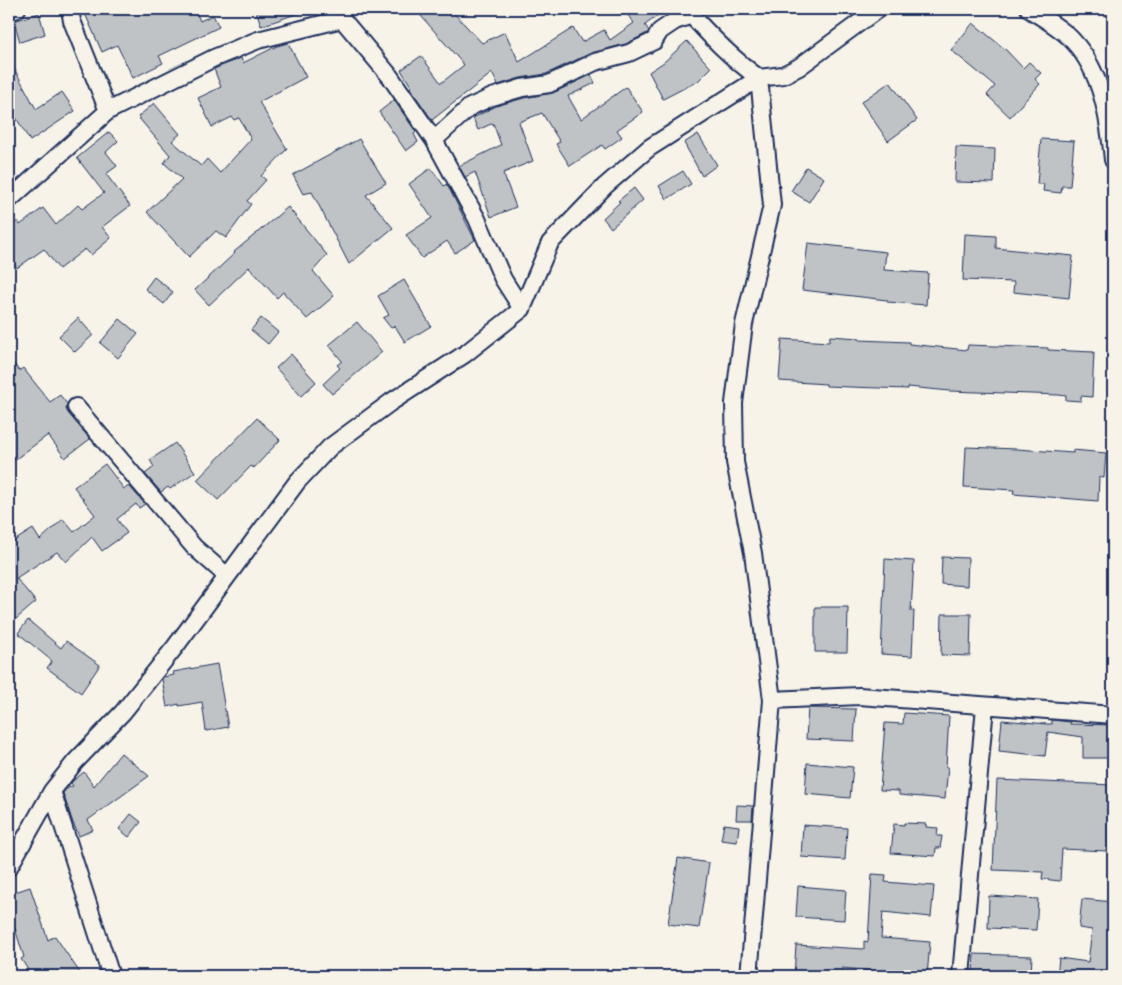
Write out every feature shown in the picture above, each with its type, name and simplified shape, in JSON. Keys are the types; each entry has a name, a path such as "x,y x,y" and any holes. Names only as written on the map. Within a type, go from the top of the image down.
{"street":[{"path":"9,12 17,9"},
{"path":"70,9 72,21 108,111"},
{"path":"9,867 52,791 75,762 123,712 175,647 297,482 330,447 391,402 465,354 522,310 550,243 605,186 649,148 759,78 782,75 799,67 878,9"},
{"path":"1029,9 1073,40 1093,68 1110,126 1113,160"},
{"path":"434,140 462,113 484,100 522,88 549,84 596,62 629,53 654,41 660,31 689,12 715,42 738,64 759,78"},
{"path":"9,200 108,111 214,58 258,40 340,14 389,75 434,140 477,219 503,279 522,310"},
{"path":"749,976 772,700 753,553 735,462 734,402 744,324 772,205 759,78"},
{"path":"76,407 194,547 228,576"},
{"path":"772,700 859,696 1113,715"},
{"path":"961,976 985,706"},
{"path":"52,791 111,976"}],"building":[{"path":"83,9 195,9 200,21 213,15 219,27 159,56 163,63 133,78 117,45 102,52"},
{"path":"256,9 305,9 305,11 261,26"},
{"path":"415,9 450,9 482,43 505,32 519,62 573,28 582,42 604,30 610,40 634,23 623,9 667,9 645,25 649,31 647,33 626,44 591,53 546,74 520,78 498,85 492,73 432,120 410,88 411,86 401,70 421,56 441,83 464,65"},
{"path":"39,13 45,34 20,42 14,21"},
{"path":"973,23 1006,50 1023,68 1029,62 1041,73 1035,79 1040,84 1010,117 987,95 995,86 951,50"},
{"path":"687,41 711,68 698,81 663,99 649,72 664,62"},
{"path":"288,43 306,77 259,102 287,149 261,176 266,180 247,201 251,204 226,238 216,231 189,257 147,212 182,179 164,163 170,155 138,117 154,103 180,134 172,141 201,166 207,159 220,173 251,139 239,118 234,120 232,117 212,127 198,98 221,87 214,69 241,58 243,63 277,46"},
{"path":"9,59 36,109 62,92 75,111 30,141 9,106"},
{"path":"591,75 595,83 568,96 581,119 626,87 643,112 617,130 622,137 605,149 602,145 570,166 556,144 560,142 542,113 519,122 533,161 503,173 516,207 491,217 475,172 465,177 459,166 501,145 493,123 478,130 473,118 496,106 524,98 553,93"},
{"path":"890,82 917,120 888,141 861,102"},
{"path":"394,100 416,132 414,134 418,142 406,151 379,112"},
{"path":"109,132 118,141 106,152 117,166 106,174 130,206 102,227 111,238 91,255 85,249 59,269 44,249 17,268 9,256 9,227 18,221 20,225 43,208 56,225 78,205 82,209 104,193 77,158"},
{"path":"698,134 717,165 702,176 684,143"},
{"path":"359,139 386,183 366,195 393,228 349,264 312,192 303,194 293,175"},
{"path":"1041,139 1074,141 1070,186 1062,186 1061,193 1043,191 1044,184 1037,184"},
{"path":"956,147 995,149 994,183 955,182"},
{"path":"806,167 824,178 809,202 791,191"},
{"path":"431,168 444,186 446,184 450,190 475,240 455,253 447,241 422,258 406,235 432,218 409,184"},
{"path":"683,171 691,184 667,199 659,186"},
{"path":"634,188 643,200 611,228 603,218 620,202 618,201"},
{"path":"288,207 327,255 313,271 334,296 307,319 283,292 277,298 249,267 209,305 195,290 234,252"},
{"path":"965,234 996,236 996,248 1073,256 1069,298 1013,292 1014,282 963,280"},
{"path":"808,243 886,252 884,270 928,273 926,305 887,302 887,300 802,290"},
{"path":"154,277 173,292 164,304 145,289"},
{"path":"404,280 431,326 405,342 395,326 391,328 383,318 389,315 378,296"},
{"path":"78,318 93,335 75,352 59,336"},
{"path":"261,318 278,332 268,344 251,330"},
{"path":"120,319 138,334 118,358 100,343"},
{"path":"357,322 382,352 332,394 323,384 340,368 337,365 342,361 329,345"},
{"path":"830,336 859,338 859,340 909,342 909,344 967,350 968,345 1094,352 1092,397 1081,396 1081,401 1066,400 1066,396 1059,395 950,391 908,387 908,389 826,386 826,384 779,381 782,339 829,342"},
{"path":"291,354 316,382 301,396 276,368"},
{"path":"9,357 19,371 23,368 50,402 60,395 67,404 66,409 68,413 90,439 65,458 48,435 9,464"},
{"path":"257,418 280,440 254,468 251,466 218,500 197,480"},
{"path":"175,443 195,472 170,489 168,487 161,492 145,474 154,467 150,460"},
{"path":"966,447 1073,453 1073,450 1106,453 1104,478 1099,477 1098,501 1013,494 1014,490 964,487"},
{"path":"105,464 124,489 129,486 145,504 139,508 136,504 117,519 127,533 102,551 92,537 66,562 57,552 16,578 36,602 16,619 9,610 9,544 33,529 40,540 63,519 74,532 95,515 74,487"},
{"path":"942,557 968,558 967,586 941,584"},
{"path":"885,559 914,561 911,611 914,611 912,656 881,654"},
{"path":"815,607 848,607 847,652 815,652"},
{"path":"942,614 971,614 970,656 941,655"},
{"path":"28,620 61,648 66,641 100,665 81,693 47,668 52,661 18,633"},
{"path":"217,664 228,727 206,731 202,702 167,707 162,679 163,677 174,675 173,672"},
{"path":"808,708 856,709 854,741 806,739"},
{"path":"904,713 949,716 945,799 899,795 899,791 880,790 885,723 903,724"},
{"path":"1002,720 1052,724 1052,720 1071,722 1070,724 1113,725 1113,758 1083,758 1083,737 1048,732 1045,756 999,751"},
{"path":"121,753 149,776 88,820 93,830 79,836 63,793 66,789 73,786 71,783 84,772 94,786"},
{"path":"807,763 853,767 850,798 805,794"},
{"path":"997,780 1113,785 1113,848 1107,848 1107,851 1062,849 1060,881 1042,879 1043,872 993,870"},
{"path":"737,805 753,806 752,820 736,820"},
{"path":"131,814 141,822 129,837 119,829"},
{"path":"904,823 926,824 926,827 938,828 937,836 942,836 940,848 936,848 935,856 891,853 894,824 904,825"},
{"path":"724,824 739,826 737,842 721,840"},
{"path":"803,825 847,828 845,860 801,857"},
{"path":"678,858 709,863 699,928 668,924"},
{"path":"872,874 886,875 885,882 934,886 931,917 883,912 881,938 930,942 927,976 883,974 883,972 842,968 842,976 794,976 796,945 864,949 864,941 868,942"},
{"path":"798,886 846,890 844,920 796,917"},
{"path":"30,887 48,940 55,936 82,976 32,976 21,959 24,957 9,910 9,894"},
{"path":"989,896 1038,899 1036,930 988,928"},
{"path":"1082,899 1113,902 1113,936 1110,965 1113,965 1113,976 1057,976 1059,958 1088,962 1092,930 1079,928"},
{"path":"974,954 1032,956 1031,976 973,975"}]}
